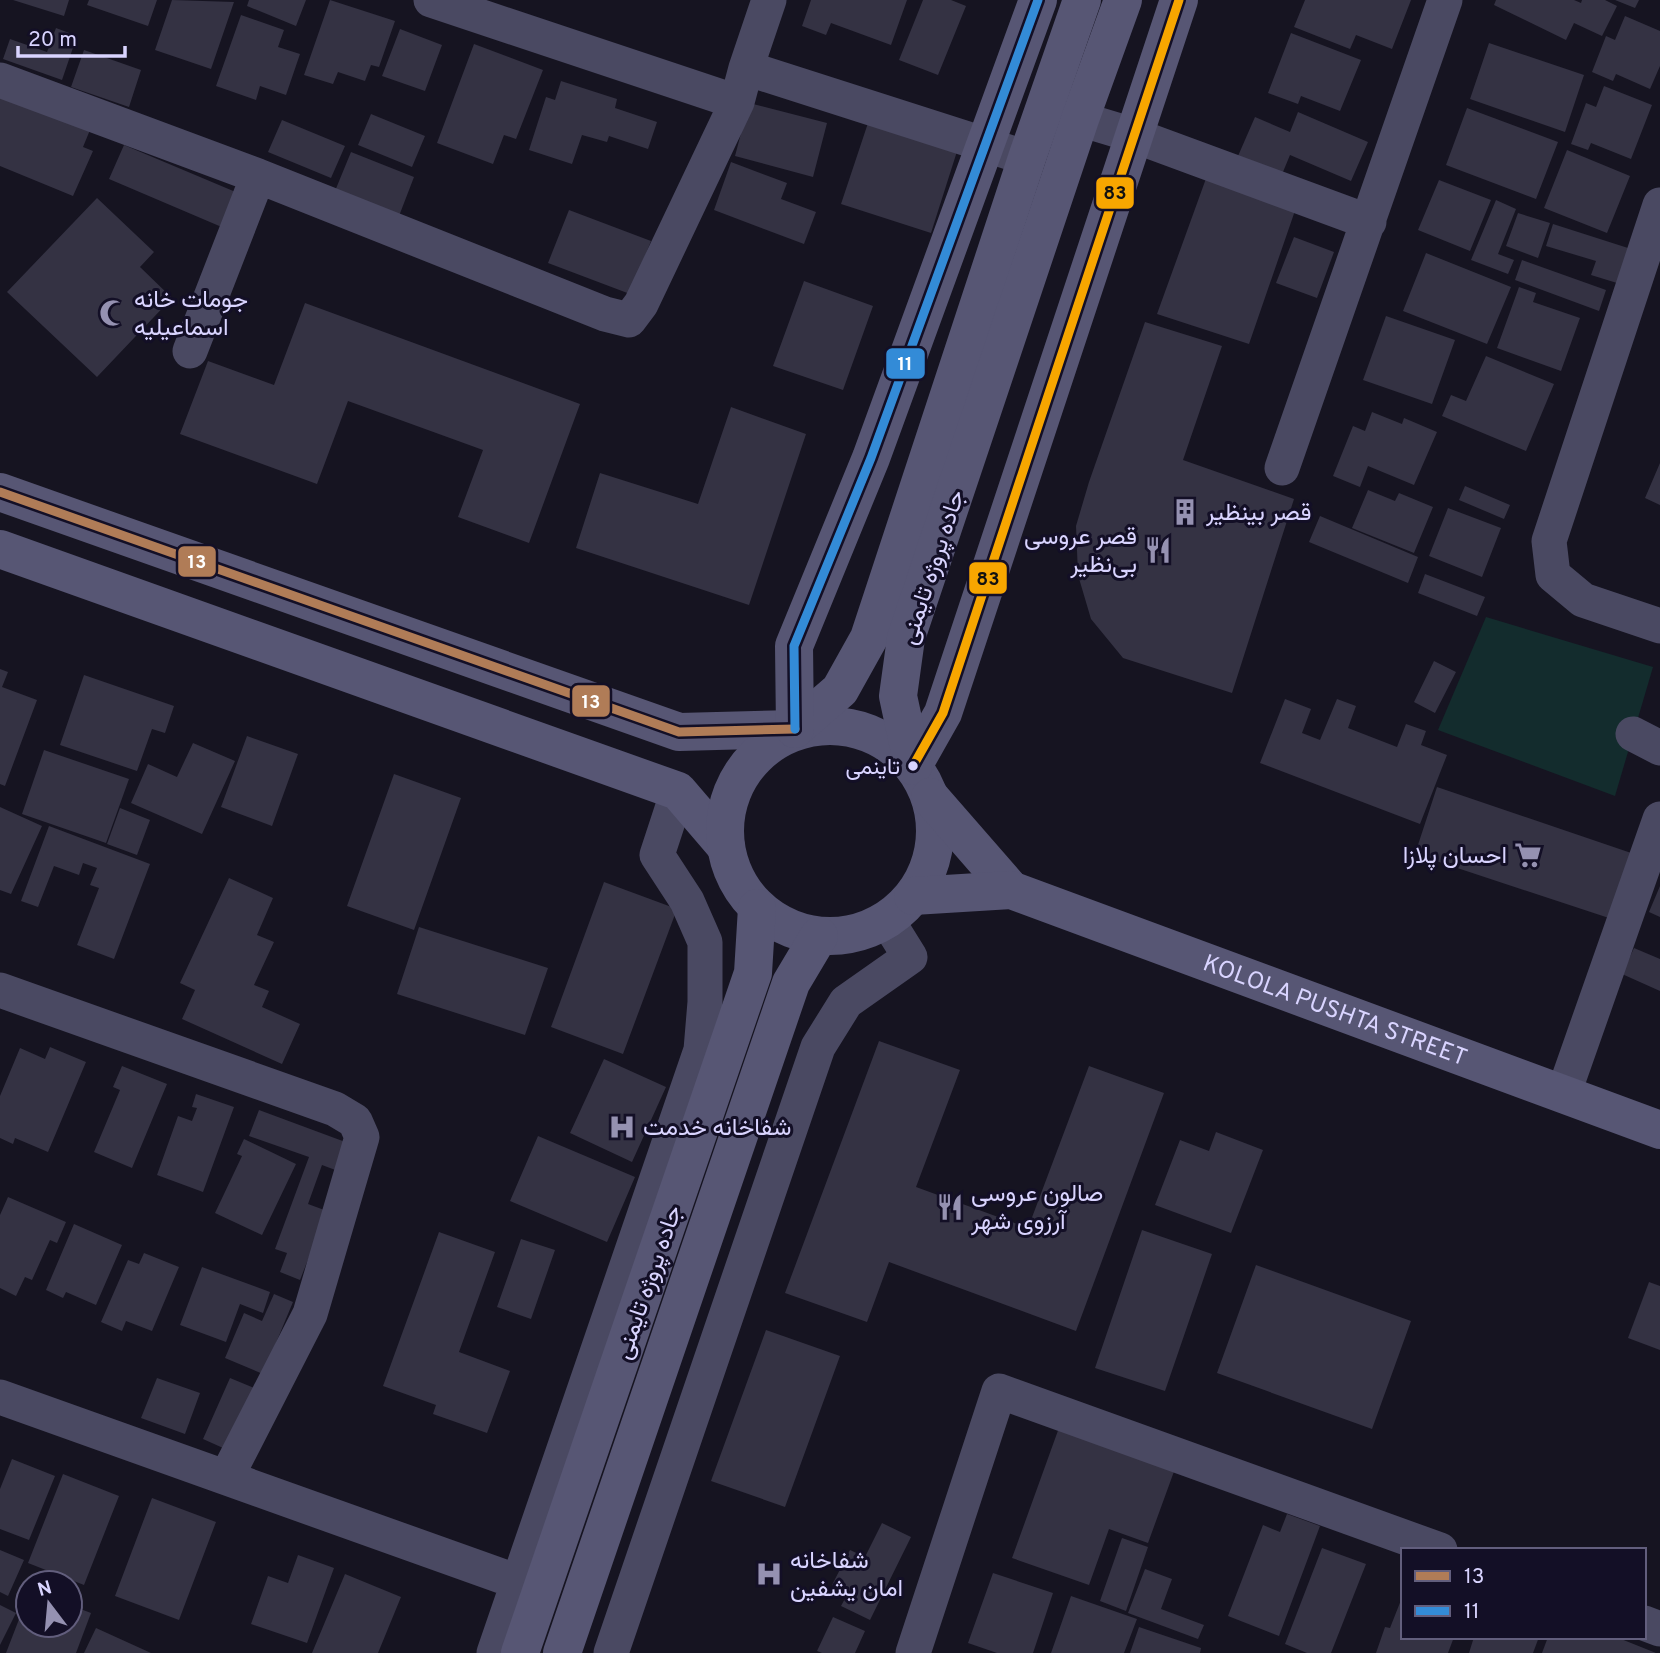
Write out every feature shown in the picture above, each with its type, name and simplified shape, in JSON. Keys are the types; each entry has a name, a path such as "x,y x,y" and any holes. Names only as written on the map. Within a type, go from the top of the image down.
{"main road":[{"path":"795,729 794,646 871,458 1038,0"},
{"name":"جاده پروژه تایمنی","path":"795,729 840,690 869,638 1027,158 1082,0"},
{"name":"جاده پروژه تایمنی","path":"922,781 898,696 906,638 1080,119 1123,0"},
{"path":"900,908 930,866 936,832 922,781 1179,0"},
{"path":"0,492 679,732 821,726 856,729 888,743 1011,890"},
{"path":"0,549 678,792 726,847"},
{"path":"795,729 759,754 737,781 726,813 726,847 737,880 757,908 785,927 819,936 854,934 900,908 1011,890"},
{"name":"KOLOLA PUSHTA STREET","path":"1011,890 1660,1130"},
{"name":"جاده پروژه تایمنی","path":"520,1653 529,1588 753,973 757,908"},
{"name":"جاده پروژه تایمنی","path":"566,1641 791,983 819,936"}],"street":[{"path":"431,0 737,102"},
{"path":"0,80 258,176 606,314 629,320 641,304 737,102 769,0"},
{"path":"1282,468 1445,0"},
{"path":"746,68 1027,158"},
{"path":"1080,119 1133,135 1369,222"},
{"path":"190,351 258,176"},
{"path":"1656,228 1549,541 1553,575 1583,600 1660,626"},
{"path":"494,1653 529,1588 701,1050 705,1002 705,942 687,901 656,855 678,792"},
{"path":"1563,1095 1660,819"},
{"path":"566,1641 620,1650 818,1048 846,1002 910,957 900,908"},
{"path":"0,990 335,1109 355,1121 362,1137 310,1314 227,1476"},
{"path":"913,1653 999,1391 1434,1548"},
{"path":"0,1397 227,1476 529,1588"}],"green space":[{"path":"1486,617 1653,667 1615,796 1438,730"}],"building":[{"path":"13,0 69,0 64,16"},
{"path":"89,0 157,0 148,26 87,5"},
{"path":"172,0 234,2 211,69 155,50"},
{"path":"249,0 306,0 296,26 247,6"},
{"path":"330,0 395,21 379,67 371,65 365,81 338,72 333,84 304,75"},
{"path":"811,0 907,0 891,45 831,23 826,35 802,26"},
{"path":"923,0 951,0 966,6 938,75 899,60"},
{"path":"1305,0 1411,0 1392,49 1356,35 1350,49 1294,27"},
{"path":"1496,0 1574,0 1581,3 1582,0 1605,0 1617,6 1602,36 1574,23 1566,40 1494,5"},
{"path":"1615,0 1639,0 1635,8"},
{"path":"241,15 284,30 278,47 300,54 286,95 260,86 256,100 216,86"},
{"path":"1625,16 1660,31 1660,66 1650,89 1616,74 1613,81 1592,72 1606,36 1615,40"},
{"path":"56,28 77,36 62,80 3,59 10,39 47,52"},
{"path":"400,29 442,45 425,91 382,76"},
{"path":"1291,33 1361,60 1340,111 1301,96 1298,104 1268,93"},
{"path":"1489,43 1584,75 1565,132 1470,99"},
{"path":"474,44 543,70 516,139 504,135 493,164 437,143"},
{"path":"84,50 141,70 129,107 71,87"},
{"path":"561,81 617,99 615,108 657,122 648,149 609,136 607,142 582,135 572,164 529,150 546,97 555,100"},
{"path":"1604,86 1652,105 1631,159 1591,143 1588,150 1571,144 1586,103 1596,107"},
{"path":"0,94 90,130 83,147 93,151 73,196 0,166"},
{"path":"749,103 827,123 813,177 735,156"},
{"path":"1467,108 1558,142 1536,199 1446,165"},
{"path":"1298,112 1368,142 1351,181 1290,155 1278,184 1238,156 1255,117 1290,132"},
{"path":"371,114 425,136 412,167 358,145"},
{"path":"871,114 960,142 931,233 841,204"},
{"path":"282,120 345,146 331,178 268,152"},
{"path":"124,145 238,193 224,228 109,179"},
{"path":"1567,150 1630,176 1607,233 1544,208"},
{"path":"351,152 414,177 399,216 335,191"},
{"path":"731,162 787,183 781,199 816,212 804,244 714,210"},
{"path":"1208,173 1298,202 1249,344 1157,314"},
{"path":"1439,180 1491,200 1470,251 1418,230"},
{"path":"97,198 154,252 140,267 172,298 97,377 7,292"},
{"path":"1496,200 1516,209 1498,254 1514,260 1508,274 1471,260"},
{"path":"569,210 651,241 630,294 548,263"},
{"path":"1518,213 1550,223 1538,258 1506,246"},
{"path":"1553,224 1628,248 1617,283 1591,275 1596,261 1546,246"},
{"path":"1294,237 1334,252 1317,298 1276,283"},
{"path":"1426,253 1511,287 1487,344 1403,311"},
{"path":"1522,260 1606,290 1599,311 1515,280"},
{"path":"804,281 873,306 843,390 773,366"},
{"path":"1519,287 1536,293 1533,302 1580,318 1561,371 1497,348"},
{"path":"305,303 580,404 529,543 458,517 483,450 348,401 317,484 180,434 208,361 274,385"},
{"path":"1386,316 1455,340 1432,404 1363,380"},
{"name":"قصر بینظیر","path":"1145,322 1222,346 1183,460 1294,499 1232,693 1123,658 1091,619 1078,575 1076,526"},
{"path":"1486,356 1554,384 1526,451 1442,416 1451,395 1466,401"},
{"path":"731,407 806,434 749,605 576,548 600,473 698,504"},
{"path":"1372,412 1402,424 1404,418 1437,432 1414,485 1368,466 1360,487 1333,476 1353,426 1365,431"},
{"path":"1660,463 1660,505 1645,498"},
{"path":"1465,486 1510,505 1504,519 1459,500"},
{"path":"1368,490 1395,501 1399,493 1433,507 1414,553 1352,528"},
{"path":"1448,508 1501,528 1482,577 1429,556"},
{"path":"1320,516 1418,557 1408,583 1309,542"},
{"path":"1425,574 1485,597 1477,616 1418,593"},
{"path":"1434,661 1456,672 1435,713 1414,702"},
{"path":"0,669 8,672 2,687 37,700 5,786 0,784"},
{"path":"84,675 174,706 165,733 152,729 137,771 60,745"},
{"path":"1285,699 1311,709 1302,733 1320,740 1337,699 1356,706 1348,728 1397,747 1406,724 1426,731 1421,745 1447,755 1420,824 1260,763"},
{"path":"247,736 298,754 272,826 221,807"},
{"path":"193,743 235,761 202,834 131,803 148,764 177,777"},
{"path":"44,750 129,779 106,843 22,814"},
{"path":"394,774 461,798 414,930 347,906"},
{"name":"احسان پلازا","path":"1437,787 1640,856 1618,921 1415,854"},
{"path":"0,807 42,826 11,894 0,890"},
{"path":"120,808 150,820 137,855 107,844"},
{"path":"49,826 150,864 114,959 77,945 99,888 90,885 97,868 83,863 79,875 54,866 38,907 21,901"},
{"path":"229,878 273,898 257,935 274,942 254,985 269,991 262,1007 300,1024 282,1064 182,1019 195,990 180,983"},
{"path":"604,882 677,909 623,1054 551,1027"},
{"path":"1660,886 1660,917 1649,912"},
{"path":"419,927 548,968 525,1035 397,994"},
{"path":"1634,948 1660,959 1660,991 1622,974"},
{"path":"879,1041 960,1070 916,1187 1028,1228 1089,1066 1164,1093 1076,1331 889,1262 867,1322 785,1293"},
{"path":"50,1047 86,1062 48,1152 15,1138 13,1144 0,1138 0,1096 20,1048 45,1059"},
{"path":"604,1059 666,1087 632,1162 570,1133"},
{"path":"122,1066 167,1084 132,1168 94,1152 120,1090 113,1087"},
{"path":"196,1094 234,1107 203,1192 157,1175 178,1116 192,1121 197,1108 192,1107"},
{"path":"259,1110 348,1143 338,1171 322,1165 308,1204 327,1211 300,1280 280,1272 287,1253 275,1249 309,1157 249,1136"},
{"path":"1216,1132 1263,1150 1231,1233 1155,1205 1180,1140 1209,1151"},
{"path":"538,1136 635,1177 607,1242 510,1201"},
{"path":"244,1139 296,1164 262,1235 215,1213 242,1156 237,1154"},
{"path":"8,1197 66,1222 57,1243 50,1240 32,1280 25,1277 16,1296 0,1288 0,1215"},
{"path":"74,1224 122,1245 96,1305 66,1292 63,1298 46,1290"},
{"path":"1142,1230 1212,1254 1165,1391 1095,1368"},
{"path":"439,1232 495,1252 459,1352 510,1371 487,1433 433,1414 436,1405 383,1386"},
{"path":"521,1239 555,1250 531,1319 497,1307"},
{"path":"144,1253 179,1267 152,1331 126,1321 122,1331 101,1322 128,1260 139,1264"},
{"path":"1256,1265 1411,1321 1372,1429 1217,1373"},
{"path":"202,1267 270,1292 263,1313 240,1304 226,1342 180,1325"},
{"path":"1649,1282 1660,1286 1660,1350 1628,1338"},
{"path":"274,1294 293,1302 263,1374 225,1358 244,1313 262,1321"},
{"path":"766,1330 840,1356 785,1507 711,1481"},
{"path":"157,1378 200,1393 185,1434 141,1418"},
{"path":"230,1378 259,1390 232,1452 203,1439"},
{"path":"1060,1425 1176,1466 1148,1543 1109,1529 1089,1585 1012,1558"},
{"path":"12,1459 55,1476 29,1540 0,1529 0,1489"},
{"path":"63,1474 119,1496 84,1585 84,1569 43,1569 28,1563"},
{"path":"152,1498 216,1522 179,1620 115,1596"},
{"path":"1287,1514 1320,1526 1279,1636 1228,1616 1263,1525 1280,1532"},
{"path":"882,1523 911,1537 870,1620 841,1606 848,1593 832,1585 850,1550 865,1557"},
{"path":"1122,1538 1148,1547 1126,1611 1100,1601"},
{"path":"1322,1548 1366,1564 1331,1653 1307,1653 1285,1644"},
{"path":"0,1550 24,1560 20,1569 14,1569 14,1582 8,1596 0,1592"},
{"path":"298,1555 334,1568 307,1643 251,1624 268,1576 288,1583"},
{"path":"1145,1569 1172,1579 1161,1609 1204,1625 1198,1639 1128,1613"},
{"path":"993,1573 1053,1593 1033,1653 997,1653 968,1643"},
{"path":"345,1574 401,1597 378,1653 312,1653"},
{"path":"1071,1596 1137,1619 1124,1653 1051,1653"},
{"path":"1401,1600 1401,1639 1453,1639 1448,1653 1376,1653 1385,1627 1390,1628"},
{"path":"0,1605 14,1612 14,1617 0,1645"},
{"path":"84,1610 91,1613 84,1632"},
{"path":"833,1617 865,1631 855,1653 817,1651"},
{"path":"1139,1627 1201,1648 1200,1653 1130,1653"},
{"path":"96,1628 151,1653 84,1653"},
{"path":"14,1632 14,1639 81,1639 76,1653 6,1653"},
{"path":"1473,1639 1538,1639 1533,1653 1469,1653"},
{"path":"1547,1639 1621,1639 1656,1653 1542,1653"}],"transit line":[{"name":"11","path":"795,729 794,646 871,458 1038,0"},
{"name":"83","path":"913,766 943,713 1179,0"},
{"name":"13","path":"0,492 679,732 795,729"}],"place":[{"name":"جومات خانه اسماعيليه","path":"113,313"},
{"name":"قصر بینظیر","path":"1185,512"},
{"name":"قصر عروسی بی‌نظیر","path":"1158,550"},
{"name":"تاینمی","path":"913,766"},
{"name":"احسان پلازا","path":"1528,855"},
{"name":"شفاخانه خدمت","path":"622,1127"},
{"name":"صالون عروسی آرزوی شهر","path":"950,1207"},
{"name":"شفاخانه امان یشفین","path":"769,1574"}]}
